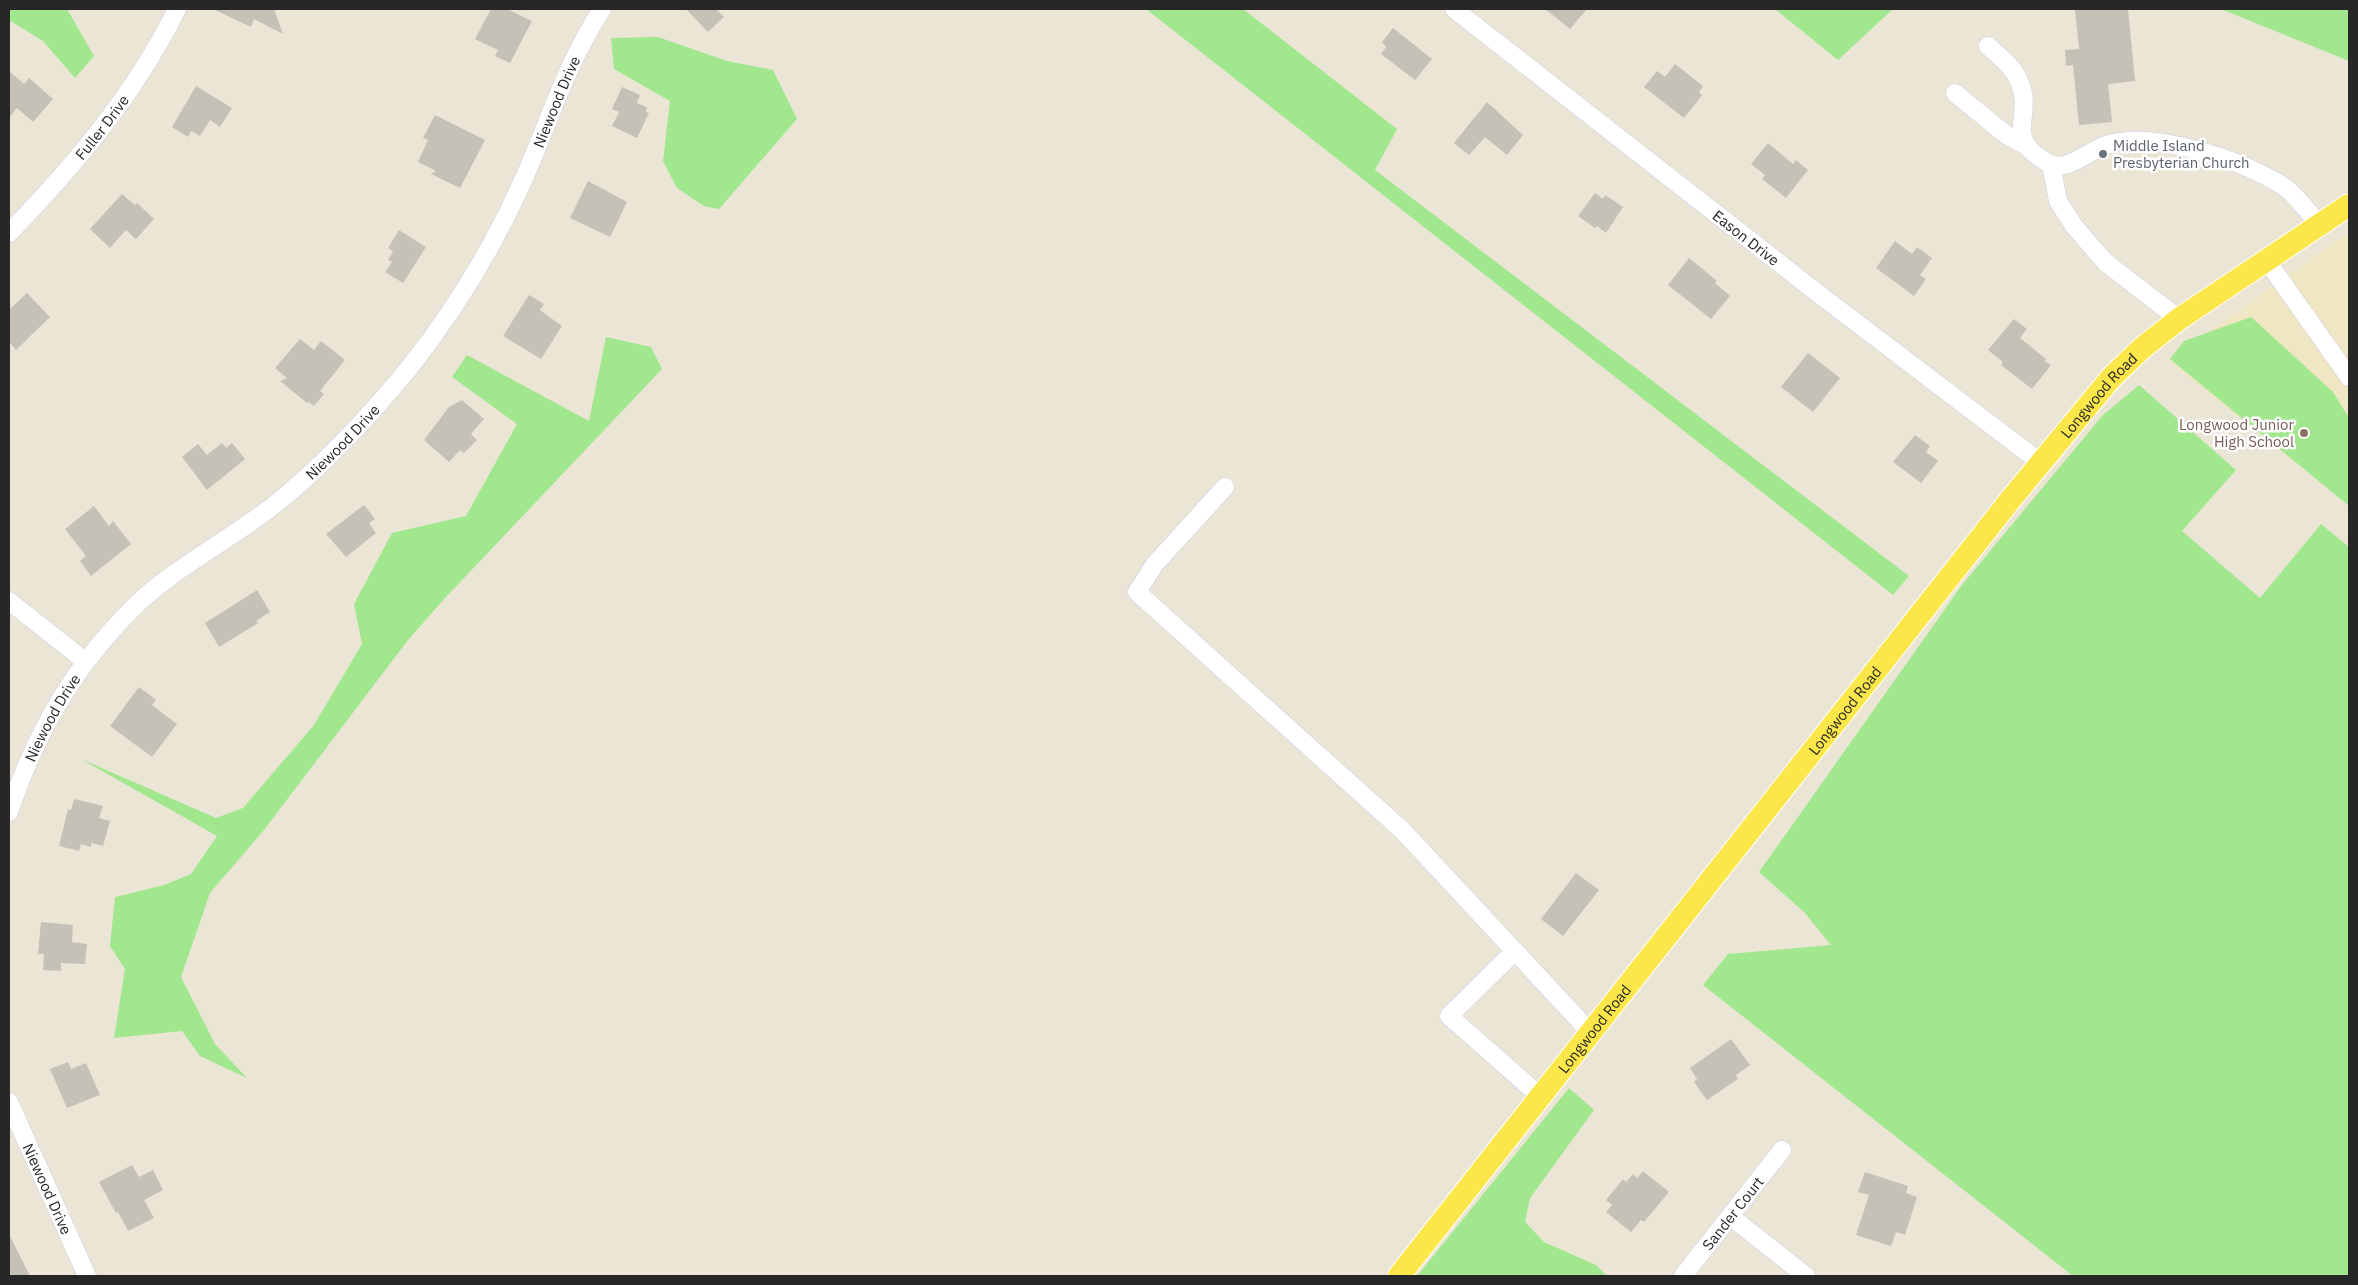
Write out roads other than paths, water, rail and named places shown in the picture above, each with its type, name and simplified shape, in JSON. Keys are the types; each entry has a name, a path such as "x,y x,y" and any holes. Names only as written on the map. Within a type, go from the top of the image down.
{"main road":[{"name":"Longwood Road","path":"1399,1276 2041,463 2111,378 2141,349 2179,319 2349,204"}],"street":[{"name":"Fuller Drive","path":"11,225 65,175 116,111 157,50 177,9"},
{"name":"Niewood Drive","path":"9,812 33,749 57,703 85,661 137,604 173,575 273,505 333,452 408,369 473,279 525,177 566,73 585,35 602,9"},
{"name":"Eason Drive","path":"1454,9 2041,463"},
{"path":"1988,46 2010,65 2020,82 2022,92 2020,135 2025,145"},
{"path":"1955,93 1994,126 2052,164 2065,165 2106,145 2142,140 2168,143 2248,167 2285,187 2320,225"},
{"path":"2052,164 2058,201 2074,226 2105,262 2179,319"},
{"path":"2267,261 2349,377"},
{"path":"1225,487 1155,564 1137,592 1403,831 1591,1033"},
{"path":"9,602 85,661"},
{"path":"1515,950 1450,1016 1541,1097"},
{"name":"Niewood Drive","path":"9,1102 87,1276"},
{"name":"Sander Court","path":"1683,1276 1782,1150"},
{"path":"1730,1216 1806,1276"}],"place":[{"name":"Middle Island Presbyterian Church","path":"2103,154"},
{"name":"Longwood Junior High School","path":"2304,433"}]}
